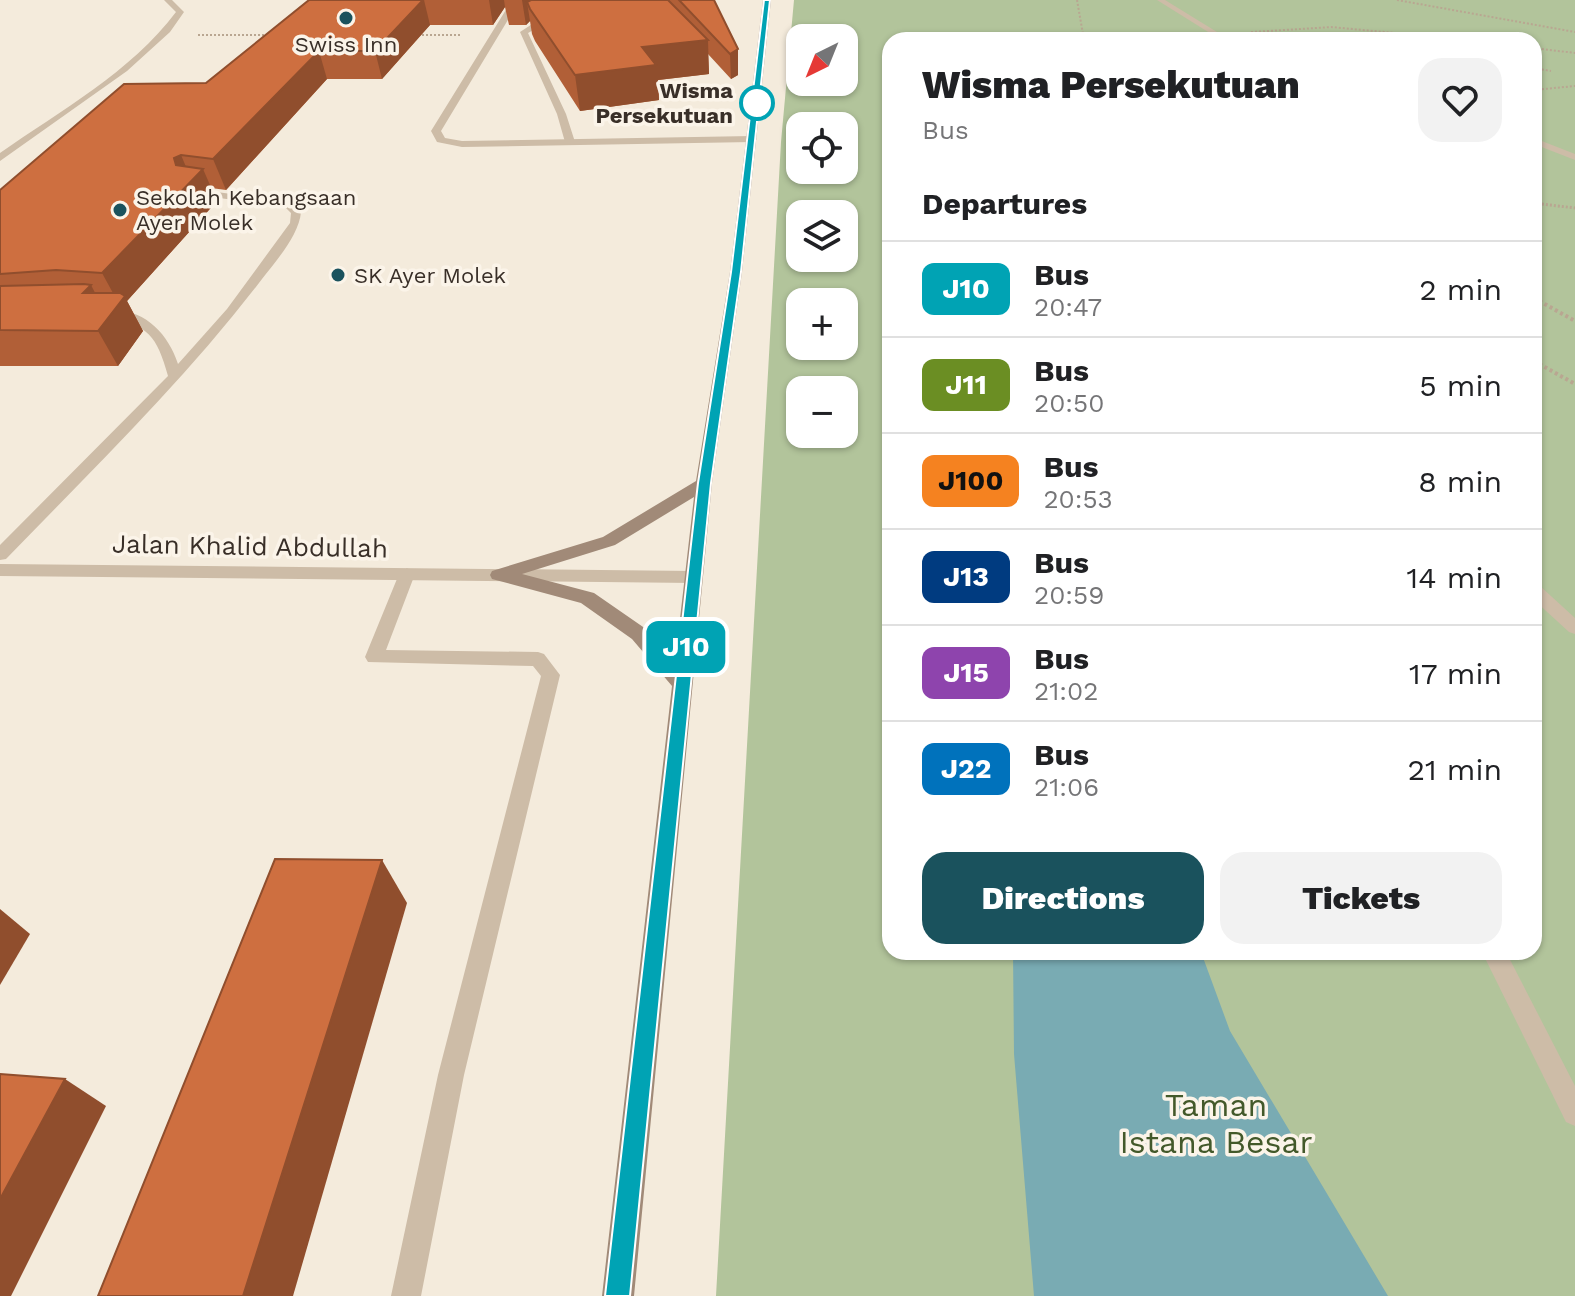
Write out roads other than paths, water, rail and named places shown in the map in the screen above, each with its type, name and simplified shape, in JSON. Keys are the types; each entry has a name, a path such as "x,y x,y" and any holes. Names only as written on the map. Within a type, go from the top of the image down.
{"main road":[{"path":"618,1296 704,483 752,139 767,0"},
{"path":"499,575 609,541 704,483"},
{"path":"499,575 587,598 639,634 682,684"}],"street":[{"path":"0,158 119,72 161,35 180,12 168,0"},
{"path":"516,0 436,131 441,140 462,144 752,139"},
{"name":"Jalan Khalid Abdullah","path":"0,570 694,577"}],"lane":[{"path":"557,0 543,21 524,32 532,60 567,123 570,142"},
{"path":"1160,0 1213,32"},
{"path":"1542,144 1575,157"},
{"path":"0,555 174,375 251,284 295,223 296,212 288,204 194,192"},
{"path":"102,314 130,316 153,328 171,356 174,375"},
{"path":"406,1296 451,1075 551,675 538,659 374,657 407,574"},
{"path":"1542,597 1575,628"},
{"path":"1498,960 1575,1113"}],"water":[{"path":"1013,960 1204,960 1230,1031 1388,1296 1034,1296 1014,1054"}],"place":[{"name":"Swiss Inn","path":"346,18"},
{"name":"Wisma Persekutuan","path":"757,103"},
{"name":"Sekolah Kebangsaan Ayer Molek","path":"120,210"},
{"name":"SK Ayer Molek","path":"338,275"}],"park label":[{"name":"Taman Istana Besar","path":"1216,1124"}]}
